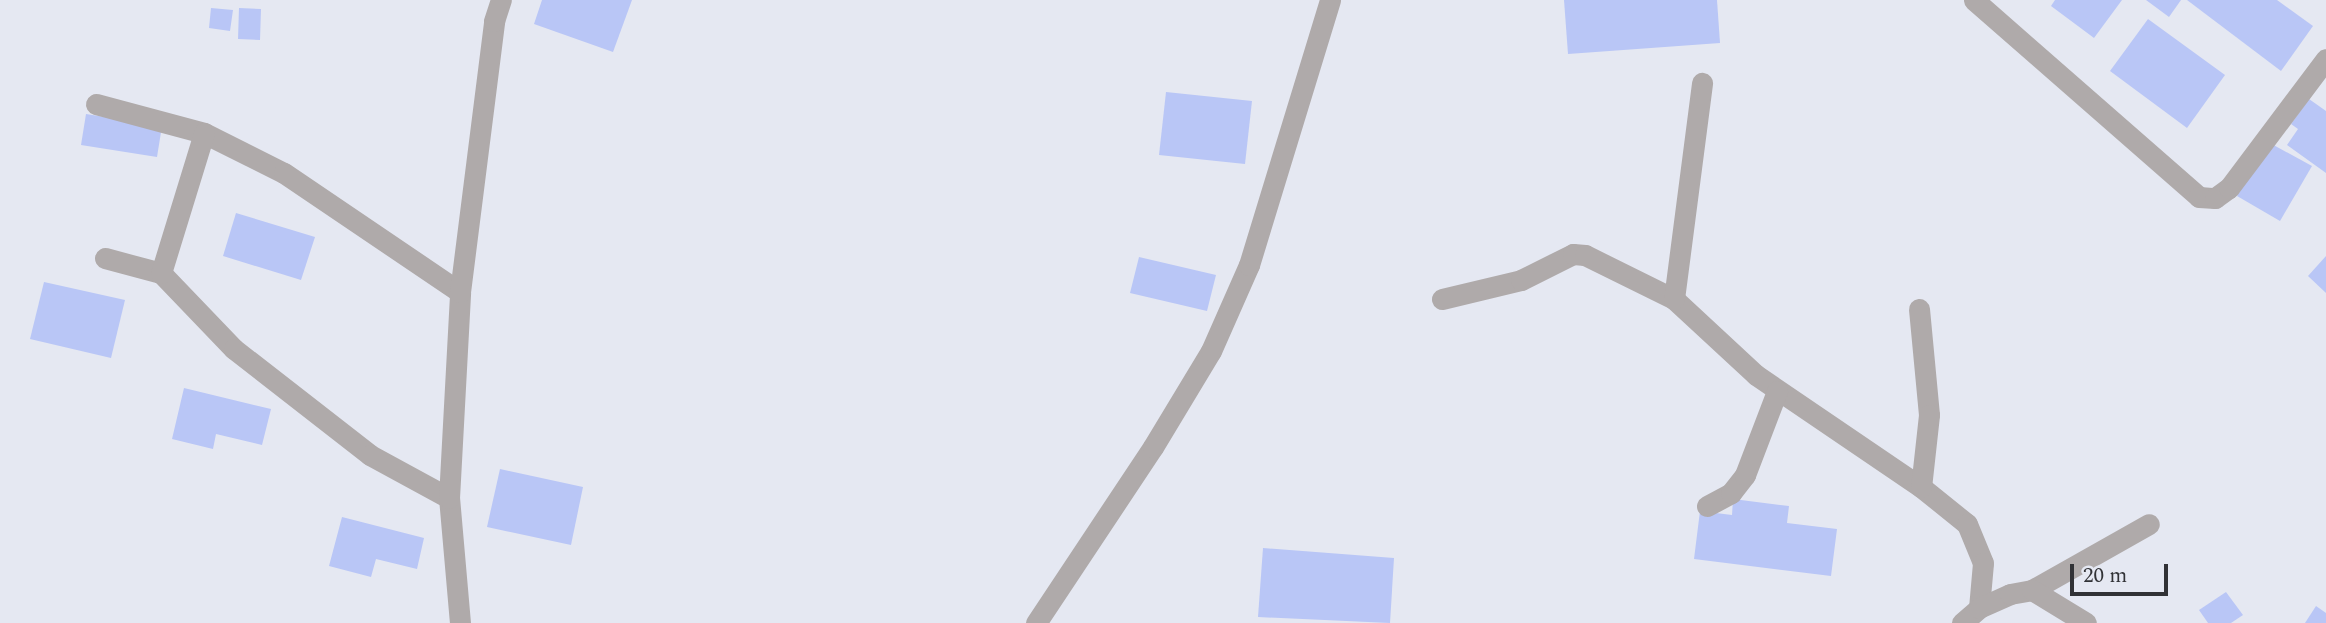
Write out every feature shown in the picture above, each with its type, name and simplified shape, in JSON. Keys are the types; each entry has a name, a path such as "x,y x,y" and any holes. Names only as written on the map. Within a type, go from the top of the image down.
{"street":[{"path":"460,623 449,498 460,292 494,21 501,0"},
{"path":"1048,619 1211,351 1250,265 1330,0"},
{"path":"1975,0 2199,197 2215,198 2229,188 2326,59"},
{"path":"1674,299 1702,83"},
{"path":"96,104 204,133 284,173 460,292"},
{"path":"160,273 204,133"},
{"path":"1442,299 1521,280 1573,254 1586,255 1674,299 1777,390 1921,487 1967,524 1983,563 2010,594"},
{"path":"105,258 160,273 234,349 360,447 449,498"},
{"path":"1919,309 1928,415 1921,487"},
{"path":"1707,506 1731,493 1745,475 1777,390"},
{"path":"1962,623 1979,608 2010,594 2032,590 2149,524"},
{"path":"1979,608 1983,563"},
{"path":"2032,590 2086,623"}],"building":[{"path":"542,0 632,0 613,52 534,24"},
{"path":"1564,0 1717,0 1720,43 1568,54"},
{"path":"2055,0 2122,0 2094,38 2051,6"},
{"path":"2146,0 2181,0 2169,17"},
{"path":"2187,0 2277,0 2313,26 2281,71"},
{"path":"211,8 233,10 230,31 209,28"},
{"path":"239,8 261,9 260,40 238,39"},
{"path":"2148,19 2225,75 2187,128 2110,71"},
{"path":"1166,92 1252,101 1245,164 1159,155"},
{"path":"2309,99 2326,111 2326,173 2287,145 2298,129 2291,124"},
{"path":"86,114 162,126 157,157 81,145"},
{"path":"2268,142 2312,166 2280,221 2237,196"},
{"path":"236,213 315,237 301,280 223,256"},
{"path":"2326,256 2326,293 2308,276"},
{"path":"1139,257 1216,275 1207,311 1130,293"},
{"path":"44,282 125,300 111,358 30,339"},
{"path":"184,388 271,409 262,445 216,434 213,449 172,439"},
{"path":"500,469 583,487 571,545 487,527"},
{"path":"1733,499 1789,506 1787,523 1837,529 1831,576 1694,559 1700,511 1732,515"},
{"path":"342,517 424,538 417,569 376,559 371,577 329,566"},
{"path":"1263,548 1394,558 1390,623 1258,617"},
{"path":"2226,592 2243,615 2231,623 2208,623 2199,610"},
{"path":"2316,606 2326,613 2326,623 2305,623"}]}
